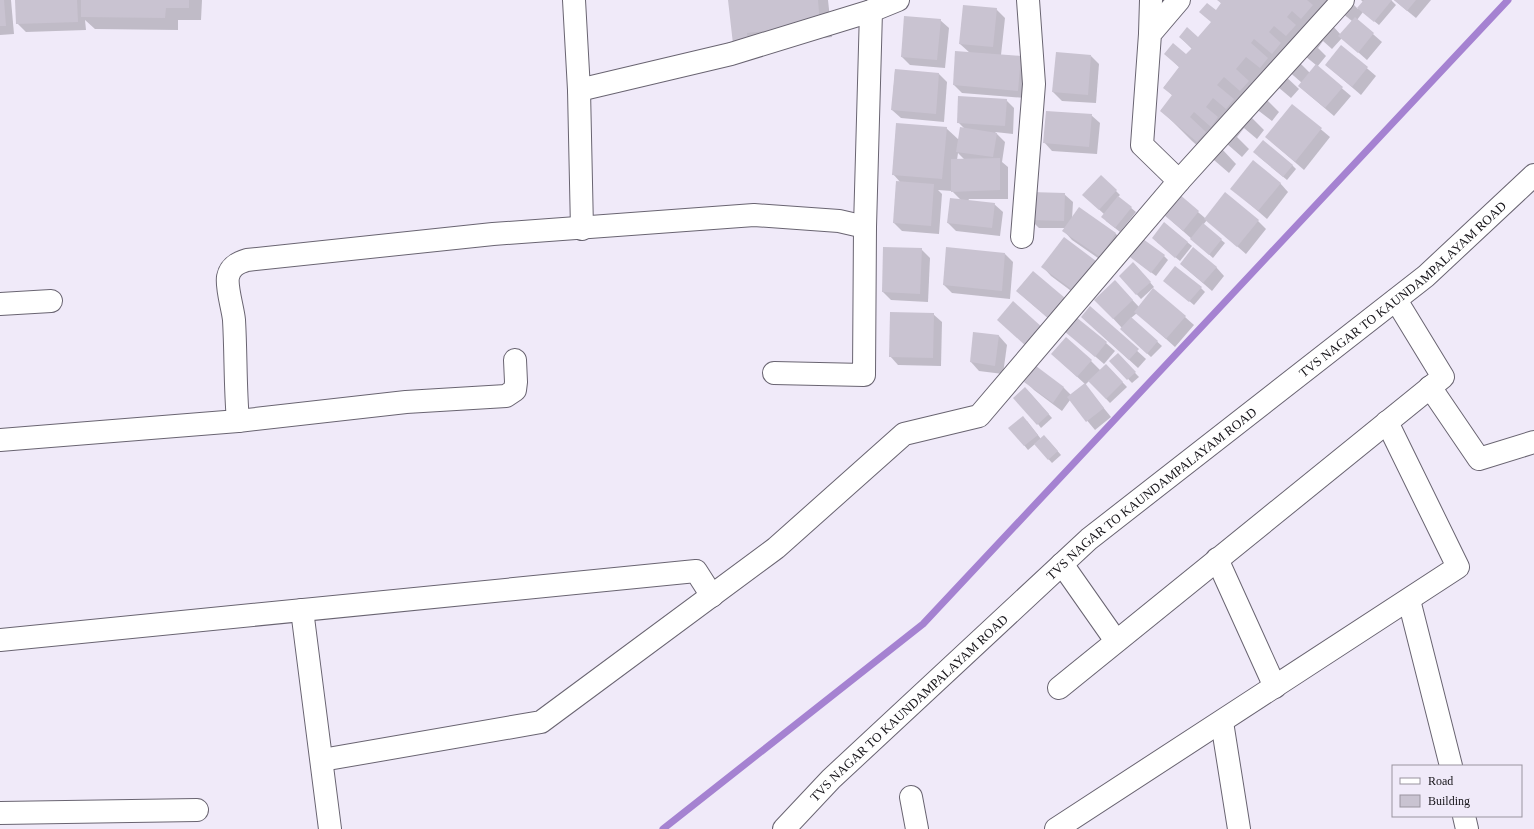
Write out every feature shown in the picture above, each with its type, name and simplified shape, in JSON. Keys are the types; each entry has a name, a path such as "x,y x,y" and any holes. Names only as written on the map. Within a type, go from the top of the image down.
{"street":[{"path":"574,0 579,90 582,229"},
{"path":"579,90 731,54 871,11 898,0"},
{"path":"1022,237 1034,84 1028,0"},
{"path":"1151,0 1142,145 1179,181"},
{"path":"1150,34 1179,0"},
{"path":"322,760 541,722 776,548 904,434 979,416 1179,181 1343,0"},
{"path":"774,373 864,375 865,228 871,11"},
{"name":"TVS NAGAR TO KAUNDAMPALAYAM ROAD","path":"784,829 831,779 1089,538 1426,276 1534,175"},
{"path":"238,421 234,334 228,279 231,270 238,263 247,260 493,234 582,229 754,215 839,221 865,228"},
{"path":"1059,688 1443,377 1396,300"},
{"path":"0,304 51,301"},
{"path":"0,440 238,421 406,402 506,396 515,390 514,360"},
{"path":"1430,387 1480,459 1534,442"},
{"path":"1056,829 1458,567 1387,422"},
{"path":"1217,559 1274,687"},
{"path":"1062,564 1116,641"},
{"path":"0,640 696,571 712,596"},
{"path":"1409,600 1451,765"},
{"path":"302,610 330,829"},
{"path":"1222,722 1239,829"},
{"path":"911,797 917,829"},
{"path":"0,813 197,810"},
{"path":"1464,817 1467,829"}],"building":[{"path":"0,0 4,0 6,26 0,26"},
{"path":"15,0 77,0 78,22 16,24"},
{"path":"81,0 189,0 189,8 166,8 165,18 81,17"},
{"path":"728,0 818,0 820,25 747,33 748,42 733,44"},
{"path":"1217,0 1307,0 1313,5 1301,19 1292,11 1287,17 1296,25 1286,36 1274,26 1269,32 1281,43 1272,54 1254,39 1251,43 1268,58 1260,68 1246,57 1236,69 1249,81 1240,91 1224,77 1217,85 1234,99 1226,109 1213,98 1206,107 1218,117 1211,127 1194,112 1190,117 1206,132 1197,142 1160,111 1172,95 1163,88 1179,67 1164,54 1173,43 1186,54 1192,48 1179,37 1187,27 1198,37 1211,22 1199,12 1207,3 1216,10 1221,3"},
{"path":"1364,0 1392,0 1374,22 1357,8"},
{"path":"1394,0 1416,0 1407,11"},
{"path":"963,5 997,8 993,47 959,44"},
{"path":"904,16 941,19 937,60 901,57"},
{"path":"1355,17 1374,33 1358,53 1338,36"},
{"path":"1341,45 1368,67 1352,87 1325,65"},
{"path":"955,51 1021,56 1018,91 953,85"},
{"path":"1056,52 1091,55 1088,95 1052,92"},
{"path":"1316,64 1343,87 1325,108 1298,86"},
{"path":"895,69 939,73 936,114 891,110"},
{"path":"958,96 1007,99 1005,126 957,123"},
{"path":"1292,104 1322,128 1295,162 1265,137"},
{"path":"1046,111 1092,114 1089,147 1043,143"},
{"path":"896,123 947,127 942,179 892,175"},
{"path":"960,127 997,133 993,157 956,152"},
{"path":"1263,140 1293,165 1283,177 1253,152"},
{"path":"1000,158 1000,190 951,192 951,159"},
{"path":"1253,160 1281,183 1258,211 1230,189"},
{"path":"1101,175 1117,190 1099,210 1082,195"},
{"path":"896,181 934,184 931,226 893,223"},
{"path":"1030,192 1065,193 1064,221 1029,220"},
{"path":"1225,192 1259,220 1237,247 1204,219"},
{"path":"1179,194 1199,211 1183,231 1163,214"},
{"path":"1118,196 1132,207 1115,228 1101,217"},
{"path":"950,198 995,203 992,228 947,223"},
{"path":"1079,207 1116,233 1100,257 1062,231"},
{"path":"1164,222 1188,242 1175,258 1152,238"},
{"path":"1203,223 1222,239 1209,255 1190,239"},
{"path":"1064,237 1096,261 1074,291 1041,267"},
{"path":"1143,239 1165,255 1151,273 1130,257"},
{"path":"883,247 922,248 920,294 882,292"},
{"path":"946,247 1005,253 1002,291 943,285"},
{"path":"1193,247 1217,267 1203,283 1180,264"},
{"path":"1133,262 1151,282 1136,295 1119,276"},
{"path":"1175,266 1202,287 1189,302 1163,281"},
{"path":"1033,271 1065,298 1048,318 1016,291"},
{"path":"1115,280 1133,300 1113,319 1094,300"},
{"path":"1153,288 1186,316 1166,339 1134,312"},
{"path":"1013,301 1043,328 1027,347 997,320"},
{"path":"1090,306 1139,349 1129,360 1081,317"},
{"path":"890,312 934,313 933,358 889,357"},
{"path":"1076,317 1107,342 1095,357 1064,331"},
{"path":"1131,317 1158,341 1147,354 1120,329"},
{"path":"973,332 999,335 995,366 970,362"},
{"path":"1066,337 1092,360 1077,377 1051,354"},
{"path":"1118,353 1136,372 1127,380 1109,361"},
{"path":"1106,364 1123,382 1106,399 1088,381"},
{"path":"1036,366 1064,387 1053,403 1024,382"},
{"path":"1085,383 1104,408 1086,422 1067,397"},
{"path":"1025,387 1049,414 1037,425 1013,398"},
{"path":"1023,416 1038,435 1024,446 1008,428"},
{"path":"1044,435 1058,451 1048,460 1034,444"}],"waterway":[{"path":"663,829 923,624 1508,0"}]}
